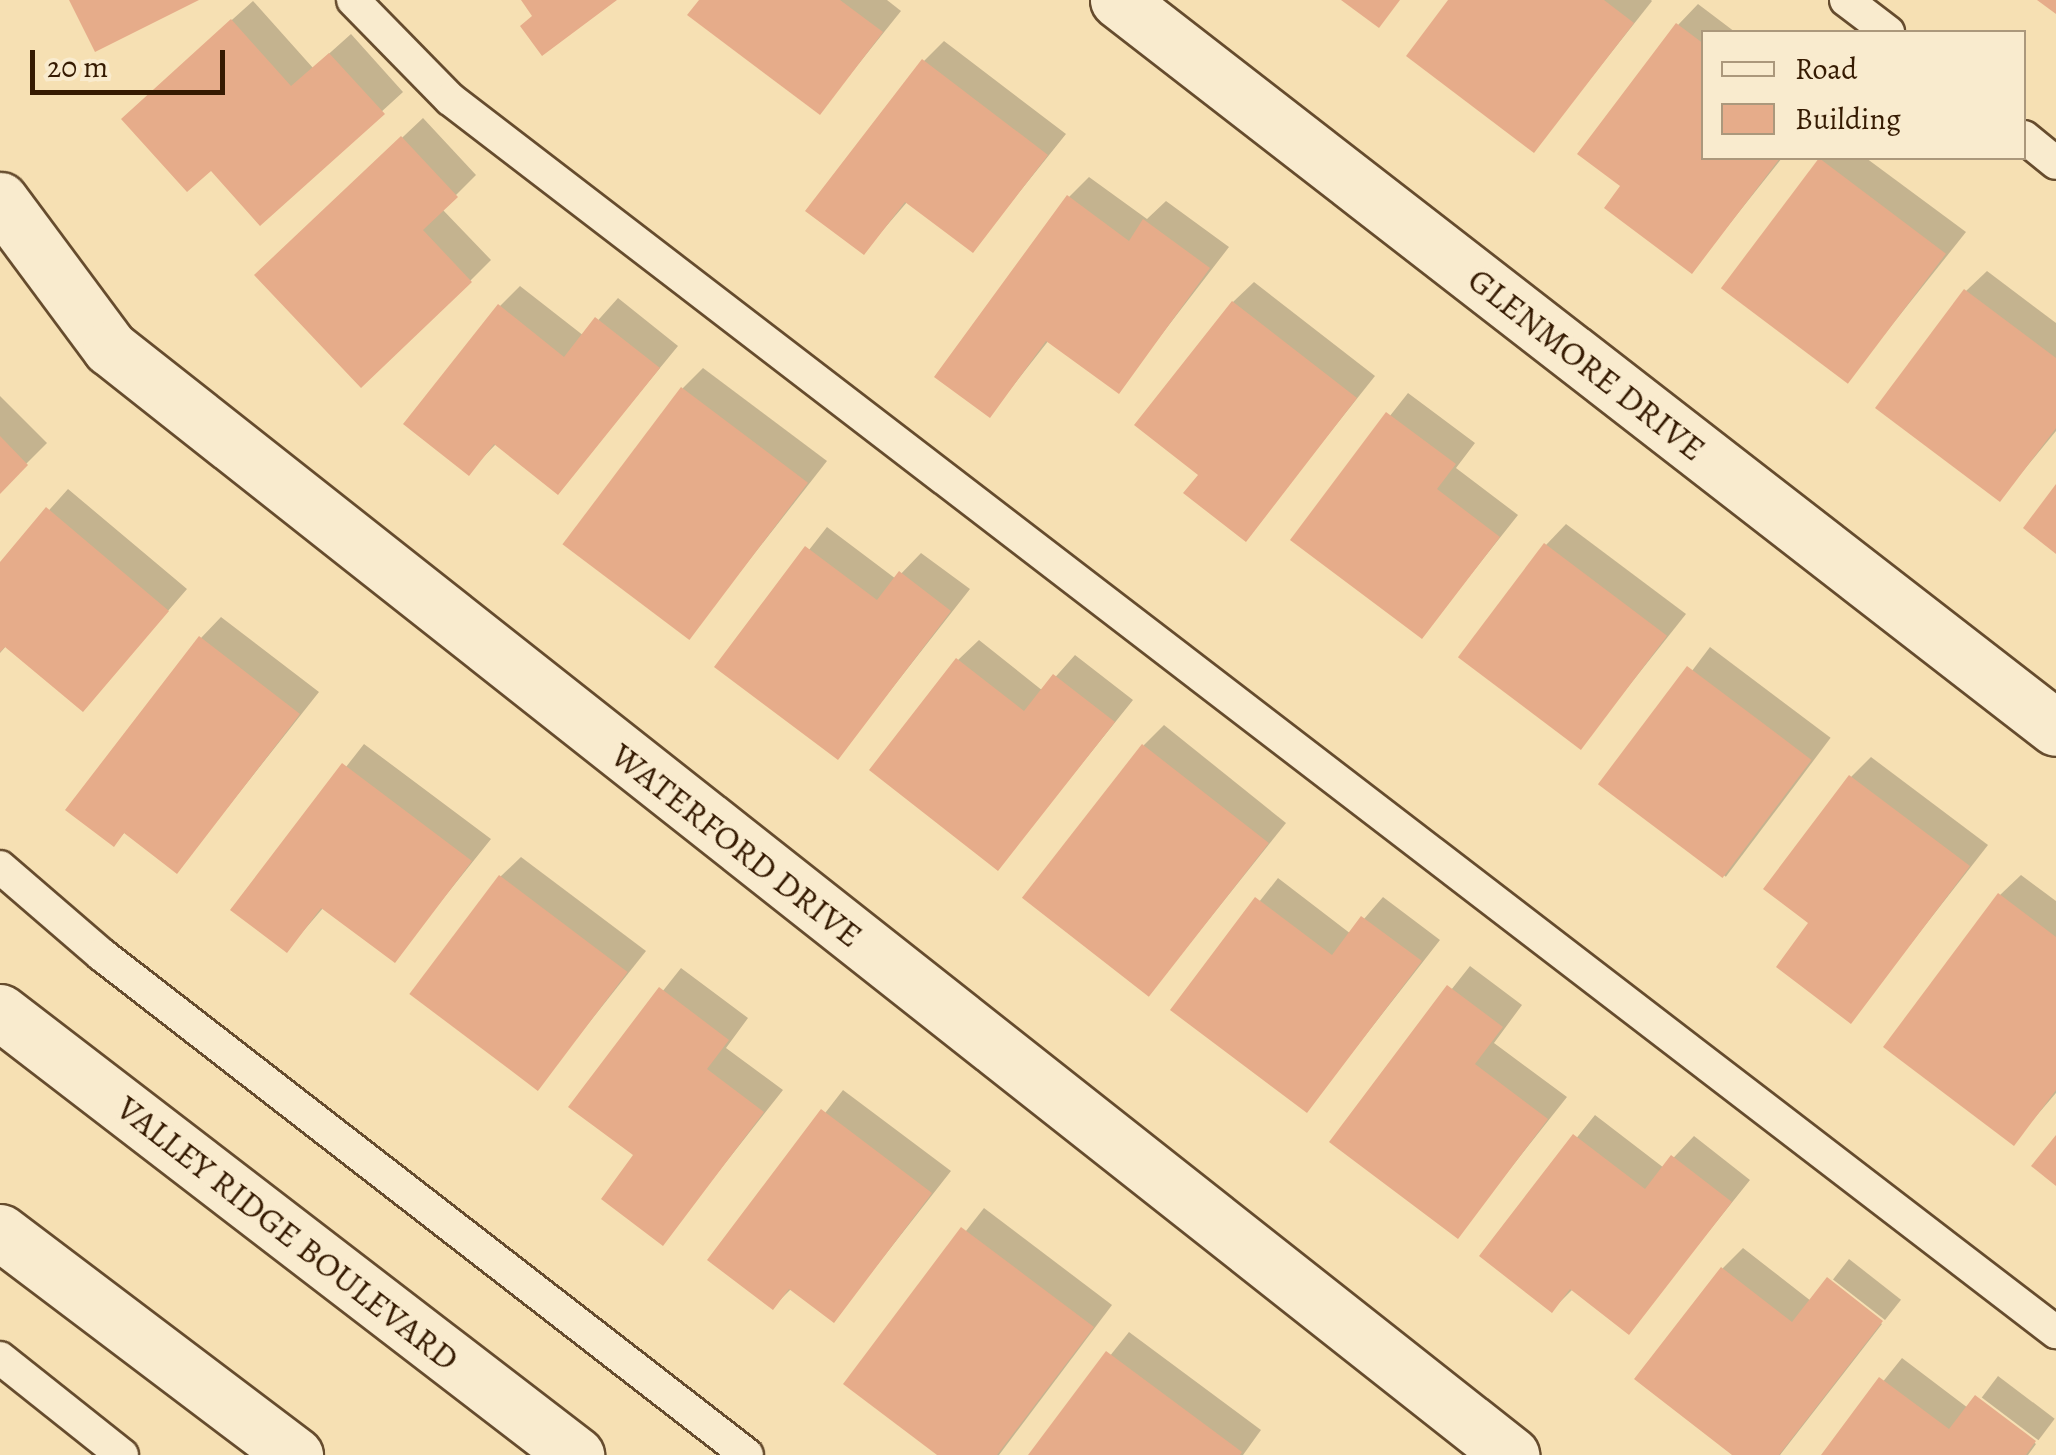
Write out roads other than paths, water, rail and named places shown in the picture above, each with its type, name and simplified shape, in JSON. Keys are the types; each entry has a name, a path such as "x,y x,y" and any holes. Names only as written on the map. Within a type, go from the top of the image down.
{"street":[{"name":"GLENMORE DRIVE","path":"1118,0 2056,728"},
{"name":"WATERFORD DRIVE","path":"0,200 110,348 1510,1455"},
{"name":"VALLEY RIDGE BOULEVARD","path":"0,1012 576,1455"},
{"path":"0,1232 296,1455"}],"lane":[{"path":"354,0 450,99 2056,1332"},
{"path":"1846,0 1885,30"},
{"path":"2026,140 2056,162"},
{"path":"0,867 102,955 748,1455"},
{"path":"0,1358 122,1455"}]}
